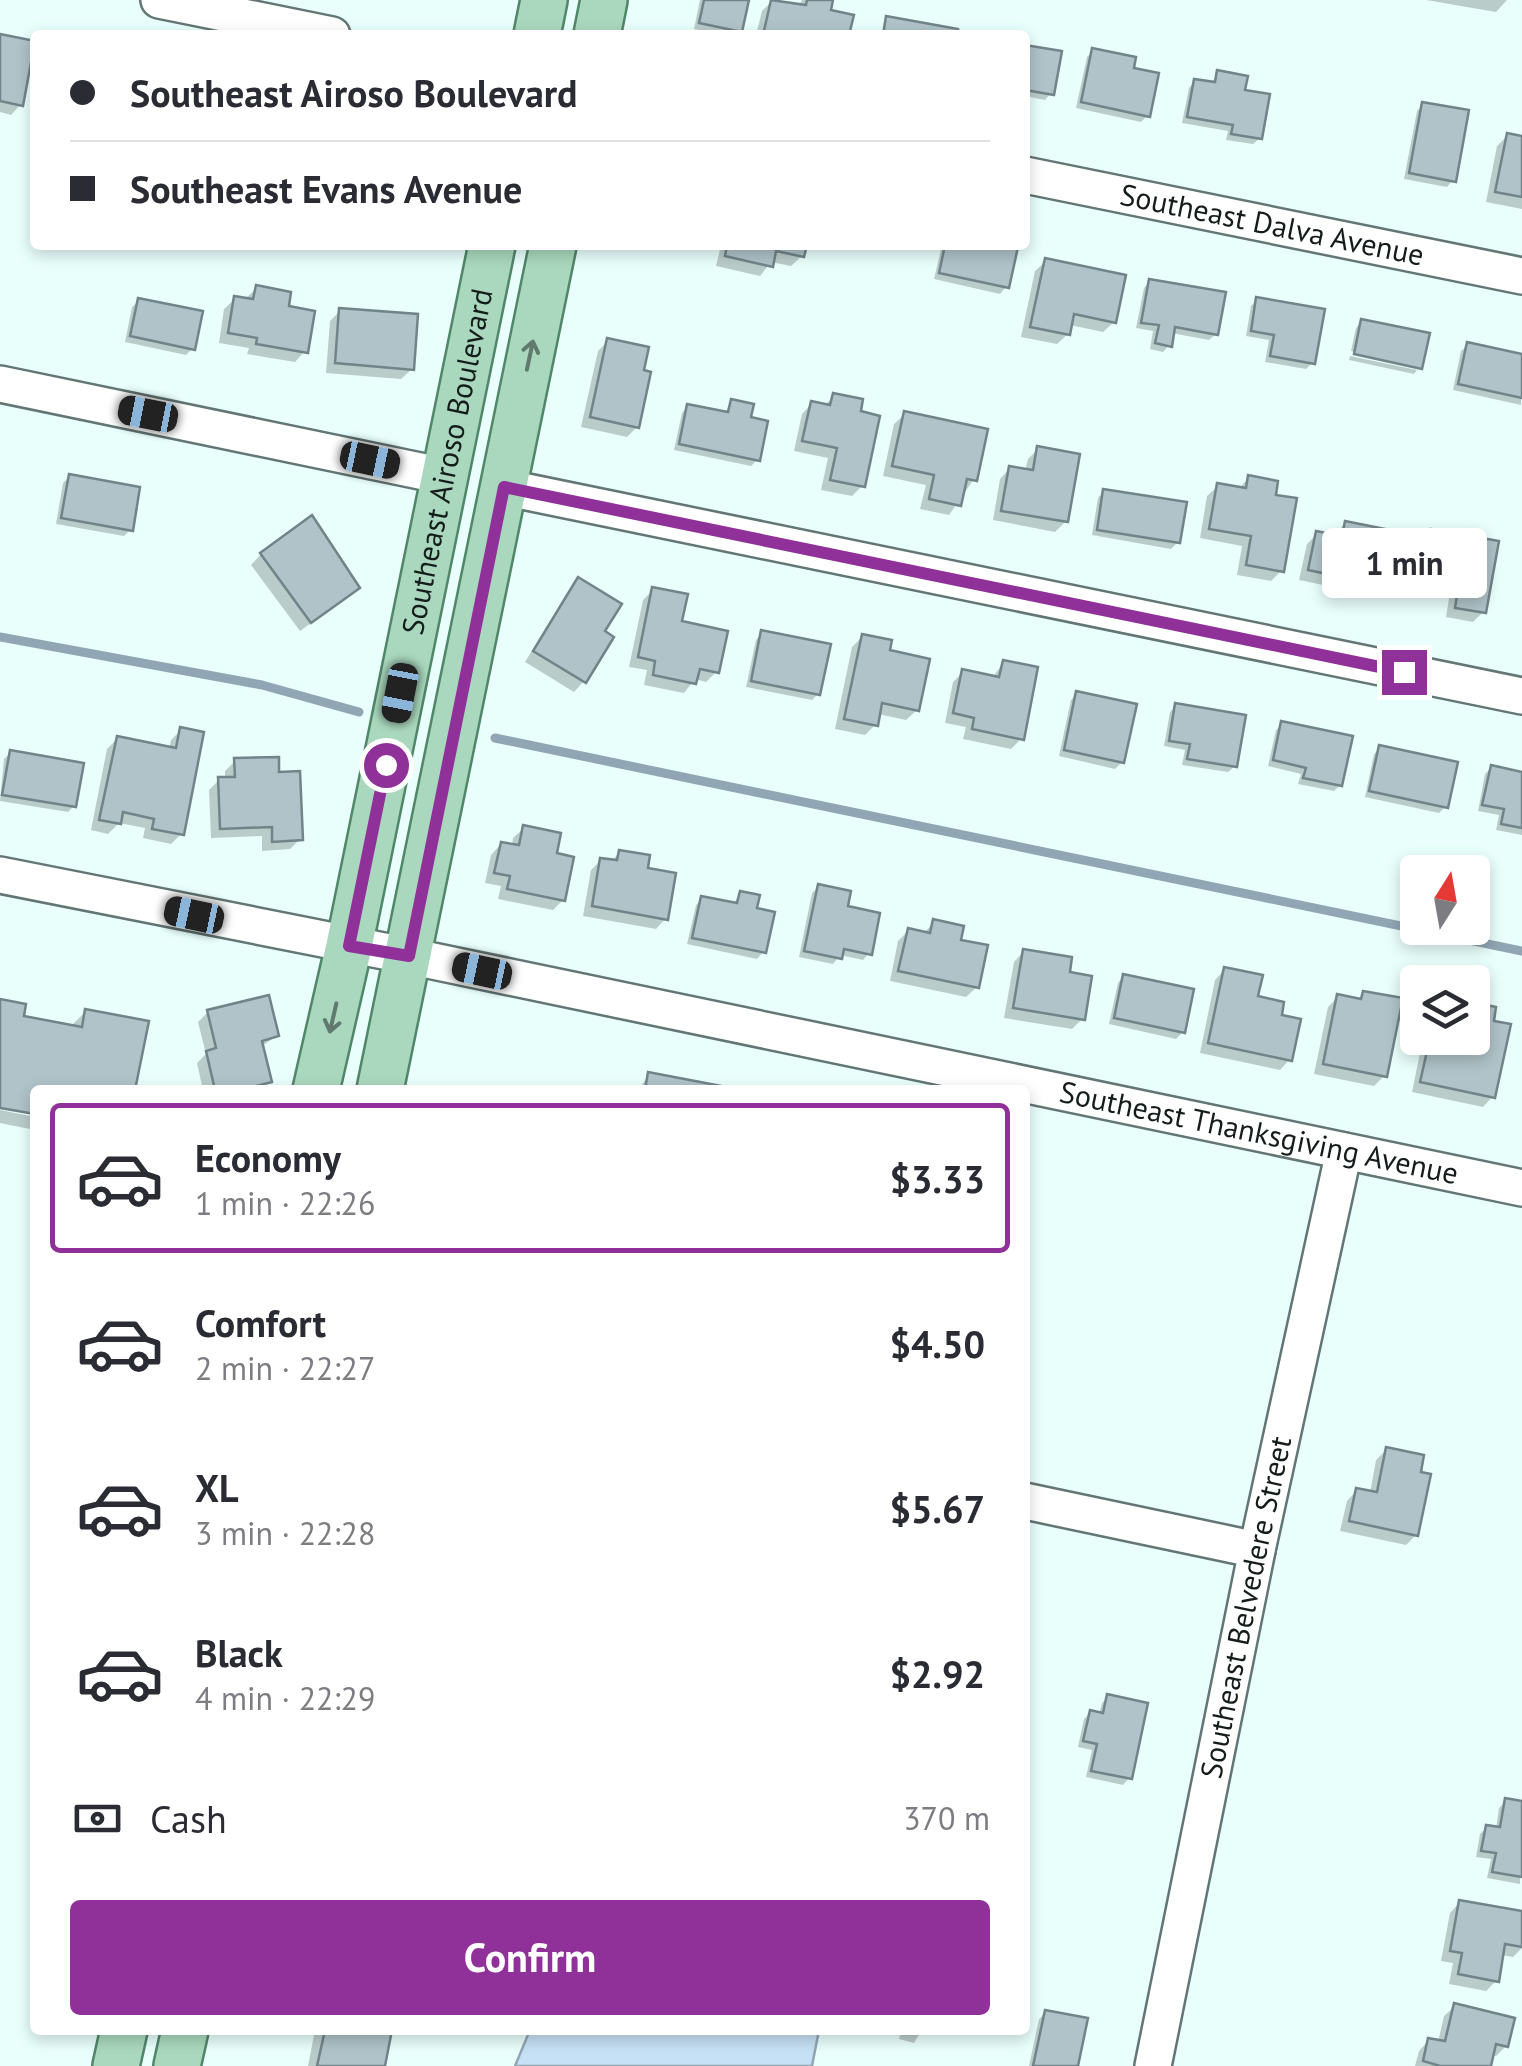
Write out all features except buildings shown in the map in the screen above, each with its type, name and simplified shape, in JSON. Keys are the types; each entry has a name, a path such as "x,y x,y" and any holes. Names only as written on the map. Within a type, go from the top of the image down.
{"main road":[{"path":"537,30 544,0"},
{"path":"598,30 604,0"},
{"name":"Southeast Airoso Boulevard","path":"317,1085 491,250"},
{"name":"Southeast Airoso Boulevard","path":"381,1085 551,250"},
{"path":"116,2066 123,2035"},
{"path":"177,2066 183,2035"}],"street":[{"path":"159,0 307,30"},
{"name":"Southeast Dalva Avenue","path":"1030,176 1522,276"},
{"path":"0,384 444,476"},
{"path":"504,487 1522,696"},
{"name":"Southeast Thanksgiving Avenue","path":"0,875 409,956 1522,1188"},
{"name":"Southeast Belvedere Street","path":"1153,2066 1257,1550 1344,1150"},
{"path":"1030,1502 1257,1550"}],"water":[{"path":"528,2035 818,2035 812,2066 515,2066"}],"waterway":[{"path":"0,637 262,685 359,712"},
{"path":"495,738 1522,951"}],"route":[{"path":"386,765 349,946 409,956 504,487 1404,672"}]}
